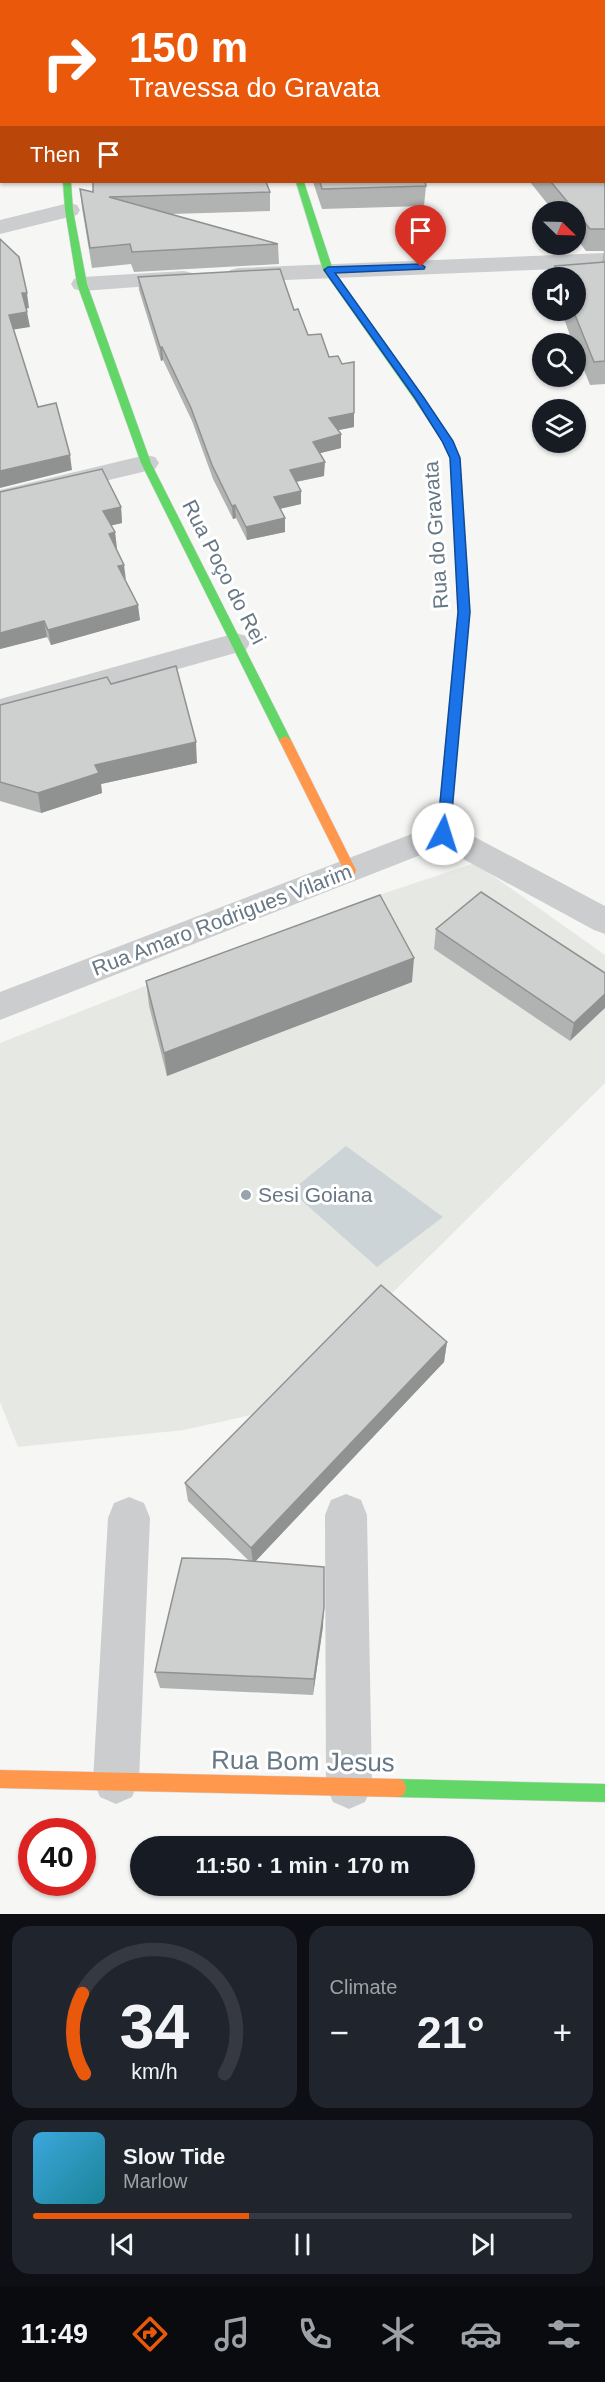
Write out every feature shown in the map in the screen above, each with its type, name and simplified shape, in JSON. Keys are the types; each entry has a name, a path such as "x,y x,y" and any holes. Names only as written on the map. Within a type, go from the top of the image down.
{"street":[{"name":"Rua Poço do Rei","path":"67,183 69,210 82,284 146,464 350,870"},
{"name":"Rua do Gravata","path":"300,183 328,270 419,398 447,441 455,458 464,612 443,834"},
{"path":"0,227 69,210"},
{"path":"82,284 328,270 605,260"},
{"path":"0,498 146,464"},
{"path":"0,709 236,643"},
{"path":"443,834 605,921"},
{"name":"Rua Amaro Rodrigues Vilarim","path":"0,1006 443,834"},
{"path":"346,1515 349,1786"},
{"path":"116,1781 129,1518"},
{"name":"Rua Bom Jesus","path":"0,1779 605,1793"}],"shaded area":[{"name":"Sesi Goiana","path":"475,863 605,955 605,1083 278,1409 184,1430 18,1447 0,1402 0,1043 364,900"},
{"path":"346,1146 443,1217 377,1267 291,1191"}],"building":[{"path":"93,183 266,183 270,192 109,197 278,244 132,252 130,244 90,248 80,189 93,192"},
{"path":"320,183 425,183 426,186 322,189"},
{"path":"552,183 605,183 605,229 590,229 586,224 586,201 567,201"},
{"path":"0,239 19,257 27,293 22,293 27,312 9,315 38,407 56,403 70,455 0,471"},
{"path":"605,262 605,361 594,362 586,342 586,333 582,333 577,321 586,321 586,267 555,266"},
{"path":"280,269 294,310 298,309 308,335 321,334 329,357 338,356 342,364 354,362 354,413 329,418 341,434 313,442 325,462 290,470 301,491 274,497 285,518 246,527 235,505 232,506 212,465 191,408 160,347 138,277"},
{"path":"102,469 121,507 103,511 115,532 109,534 124,565 118,566 138,605 48,630 44,621 0,633 0,492"},
{"path":"176,666 196,742 95,765 99,773 38,793 0,782 0,705 107,677 111,684"},
{"path":"481,892 605,973 605,994 574,1023 436,929"},
{"path":"380,895 414,958 164,1053 146,981"},
{"path":"381,1285 447,1342 251,1548 185,1483"},
{"path":"182,1558 227,1559 324,1567 324,1608 314,1679 155,1672"}],"traffic: fast":[{"path":"67,183 69,210 82,284 146,463 285,740"},
{"path":"300,183 328,270 419,398 447,441 455,458 464,612 460,655"},
{"path":"397,1788 605,1793"}],"traffic: slow":[{"path":"285,740 350,870"},
{"path":"0,1779 397,1788"}],"traffic: jam":[{"path":"443,834 460,655"}],"place":[{"name":"Sesi Goiana","path":"246,1195"}],"route":[{"path":"421,267 328,270 419,398 447,441 455,458 464,612 443,834"}]}
